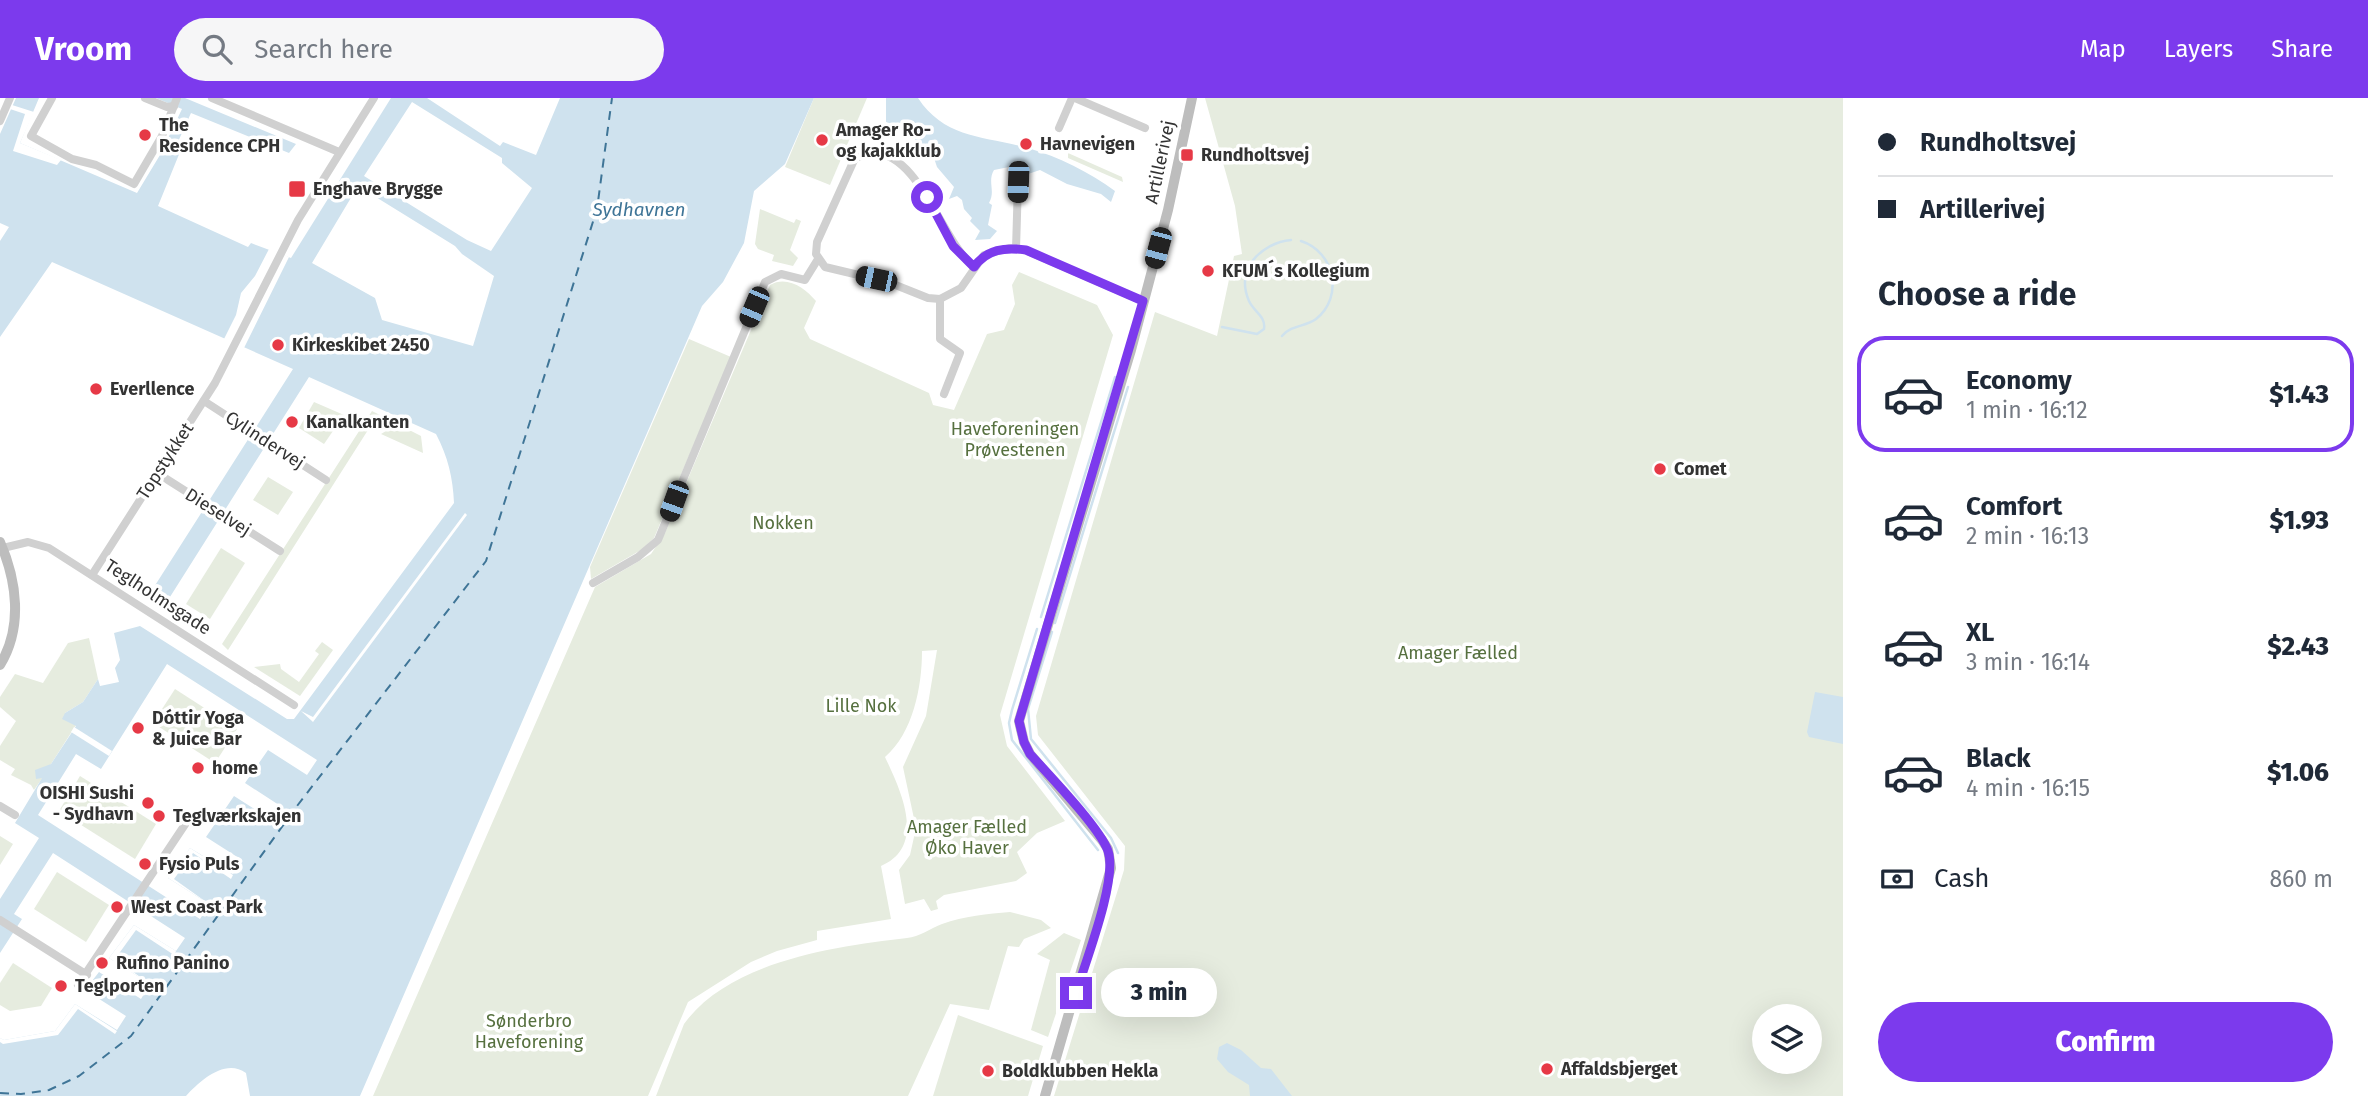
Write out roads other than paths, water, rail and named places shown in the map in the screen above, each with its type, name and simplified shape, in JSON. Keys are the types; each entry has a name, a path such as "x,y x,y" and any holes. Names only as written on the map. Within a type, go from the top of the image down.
{"street":[{"path":"0,121 10,98"},
{"path":"52,98 31,136 72,159 96,165 134,184 158,144 176,102"},
{"path":"145,98 167,107 176,102"},
{"path":"212,98 339,152"},
{"name":"Topstykket","path":"92,575 204,401 279,254 374,98"},
{"path":"1059,128 1074,98 1145,128"},
{"name":"Artillerivej","path":"1045,1096 1111,868 1102,840 1030,754 1019,721 1143,301 1168,210 1192,98"},
{"path":"593,583 638,557 657,540 765,282 776,275 805,281 818,259 817,242 856,158 873,152 888,155 911,175 927,197 953,246 974,267"},
{"path":"1016,249 1018,182"},
{"path":"818,259 829,269 888,282 928,298 940,299 961,288 974,267 988,253 1016,249 1143,301"},
{"path":"940,299 940,339 960,353 944,394"},
{"name":"Cylindervej","path":"204,401 326,480"},
{"name":"Dieselvej","path":"157,473 280,551"},
{"name":"Teglholmsgade","path":"1,545 24,542 40,544 294,705"},
{"path":"0,665 12,640 16,615 12,580 1,545"},
{"path":"0,806 15,815"},
{"path":"78,985 186,824"},
{"path":"0,920 86,975"}],"water":[{"name":"Sydhavnen","path":"16,98 39,98 20,143 137,193 160,155 182,109 156,98 185,98 296,144 289,153 191,113 177,144 182,147 158,206 248,247 251,243 291,258 391,98 427,98 500,146 503,142 536,155 560,98 814,98 785,164 754,191 744,243 723,282 702,306 360,1096 250,1096 246,1073 230,1068 213,1073 186,1096 0,1096 0,1038 4,1040 55,1031 75,1004 117,1030 126,1016 85,990 99,972 141,999 150,984 109,958 134,925 176,951 185,938 53,853 14,914 22,919 0,953 0,899 39,838 15,823 42,778 36,779 35,770 51,764 76,726 62,719 65,713 83,702 98,679 100,686 119,682 115,668 120,660 114,633 140,626 287,719 294,719 454,503 449,468 436,434 309,377 163,608 147,598 293,369 52,262 0,337 0,241 9,227 0,223 0,134","holes":["412,102 502,158 502,163 532,188 491,251 467,240 364,176","358,186 455,246 494,276 473,346 382,320 375,298 312,263","167,664 317,760 307,775 268,750 245,783 282,807 273,821 234,796 206,837 242,860 233,874 190,848 168,878 209,904 200,919 38,815 76,754 101,769"]},
{"name":"Havnevigen","path":"886,98 918,98 929,111 953,129 1028,148 1084,171 1115,191 1111,202 1101,194 1067,184 1040,170 1028,174 1009,167 994,170 988,225 997,231 990,239 975,240 980,231 970,221 972,218 964,209 962,200 957,196 949,199 954,187 937,167 934,158 929,155 924,160 922,158 922,142 915,141 915,137 886,122"},
{"path":"1815,692 1843,697 1843,744 1809,737 1807,732"},
{"path":"1227,1043 1241,1050 1261,1068 1271,1069 1292,1096 1250,1096 1249,1085 1228,1072 1217,1059 1219,1047"}],"waterway":[{"path":"1222,327 1257,334 1264,329 1261,317 1249,301 1245,278 1248,268 1261,252 1270,246 1291,240"},
{"path":"1282,336 1316,319 1325,310 1333,288 1332,276 1322,255 1301,241"},
{"path":"1041,617 1115,377"},
{"path":"1055,623 1128,387"},
{"path":"1037,629 1009,723 1012,740 1098,850"},
{"path":"1052,632 1028,709 1031,739 1111,838 1118,853"}],"place":[{"name":"The Residence CPH","path":"145,135"},
{"name":"Amager Ro- og kajakklub","path":"822,140"},
{"name":"Havnevigen","path":"1026,144"},
{"name":"Rundholtsvej","path":"1187,155"},
{"name":"Enghave Brygge","path":"297,189"},
{"name":"KFUM´s Kollegium","path":"1208,271"},
{"name":"Kirkeskibet 2450","path":"278,345"},
{"name":"Everllence","path":"96,389"},
{"name":"Kanalkanten","path":"292,422"},
{"name":"Comet","path":"1660,469"},
{"name":"Dóttir Yoga & Juice Bar","path":"138,728"},
{"name":"home","path":"198,768"},
{"name":"OISHI Sushi - Sydhavn","path":"148,803"},
{"name":"Teglværkskajen","path":"159,816"},
{"name":"Fysio Puls","path":"145,864"},
{"name":"West Coast Park","path":"117,907"},
{"name":"Rufino Panino","path":"102,963"},
{"name":"Teglporten","path":"61,986"},
{"name":"Affaldsbjerget","path":"1547,1069"},
{"name":"Boldklubben Hekla","path":"988,1071"}],"park label":[{"name":"Haveforeningen Prøvestenen","path":"1015,439"},
{"name":"Nokken","path":"783,523"},
{"name":"Amager Fælled","path":"1458,653"},
{"name":"Lille Nok","path":"861,706"},
{"name":"Amager Fælled Øko Haver","path":"967,837"},
{"name":"Sønderbro Haveforening","path":"529,1031"}]}
